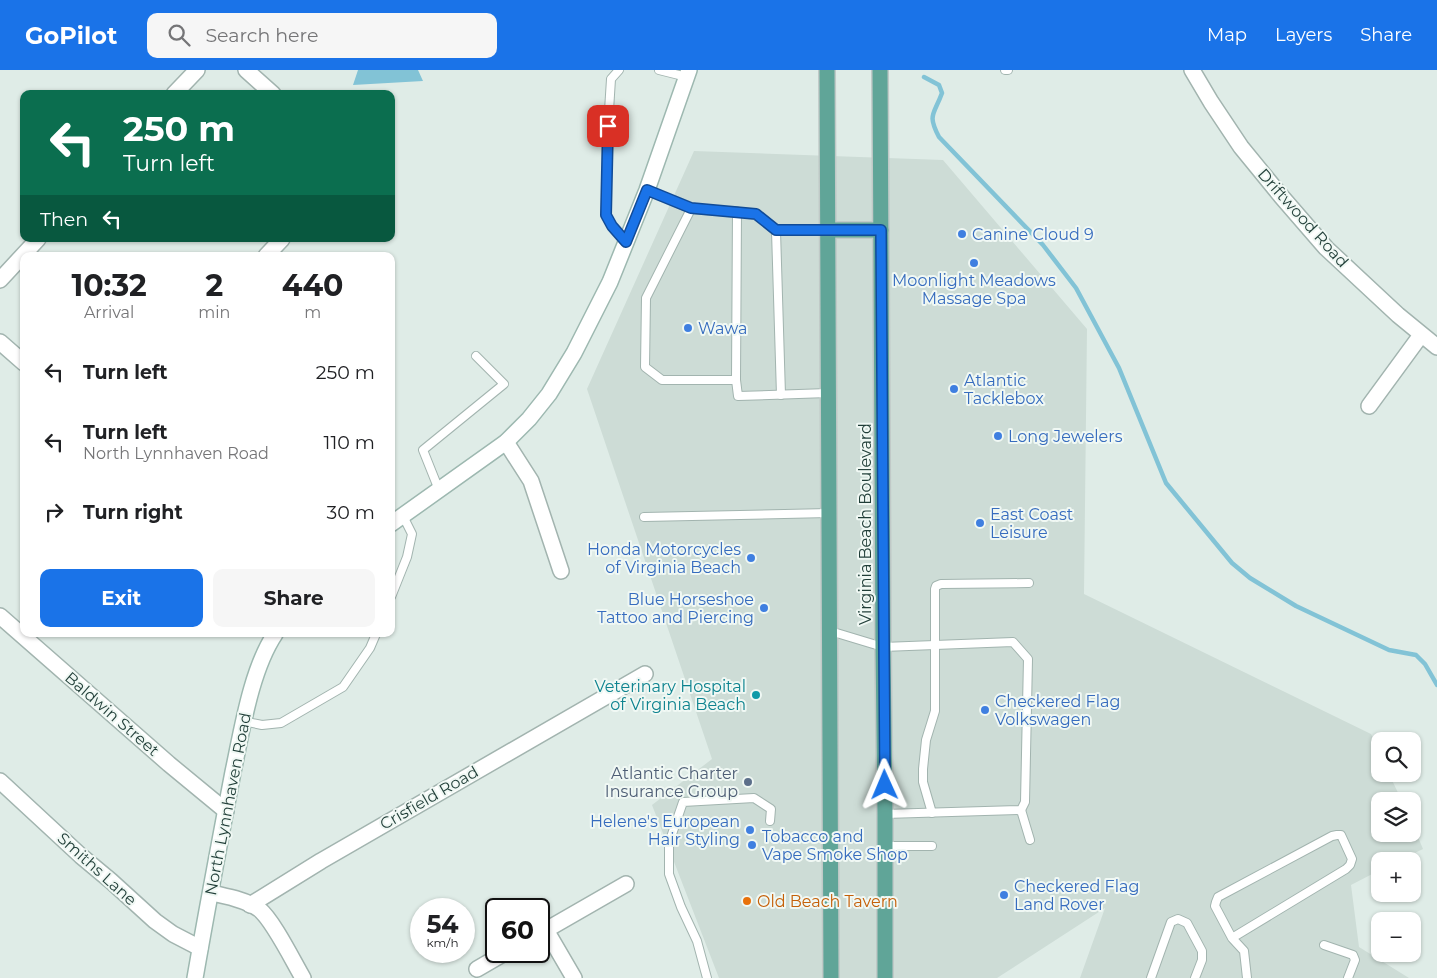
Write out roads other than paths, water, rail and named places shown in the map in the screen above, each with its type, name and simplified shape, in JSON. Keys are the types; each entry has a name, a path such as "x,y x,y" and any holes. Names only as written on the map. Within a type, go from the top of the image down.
{"main road":[{"path":"827,70 832,978"},
{"name":"Virginia Beach Boulevard","path":"880,70 885,978"},
{"path":"827,230 881,230"}],"street":[{"path":"178,90 197,70"},
{"path":"246,70 268,90"},
{"name":"Driftwood Road","path":"1192,70 1242,147 1287,204 1326,248 1398,316 1437,347"},
{"path":"397,520 506,442 529,419 549,394 574,353 601,301 647,190 688,74"},
{"path":"26,252 35,242"},
{"path":"270,252 279,242"},
{"path":"0,280 20,258"},
{"path":"1369,406 1421,335"},
{"path":"0,342 20,360"},
{"path":"506,442 531,480 561,571"},
{"name":"Baldwin Street","path":"0,616 20,634"},
{"name":"Baldwin Street","path":"24,637 169,764 226,811"},
{"name":"North Lynnhaven Road","path":"195,978 244,721 257,672 272,637"},
{"name":"Crisfield Road","path":"250,905 321,861 644,674"},
{"name":"Smiths Lane","path":"0,780 81,856 155,921 173,934 200,948"},
{"path":"550,927 626,884"},
{"path":"211,893 250,905 268,918 303,978"},
{"path":"550,944 574,978"},
{"path":"477,968 486,963"}],"lane":[{"path":"619,70 611,79 607,142 606,215 612,226 626,242"},
{"path":"659,70 688,74"},
{"path":"647,190 691,208 756,214 776,230 827,230"},
{"path":"691,208 646,298 645,366 662,380 736,380"},
{"path":"737,212 736,380 738,396 828,393"},
{"path":"776,230 781,395"},
{"path":"439,490 423,450 504,384 476,356"},
{"path":"644,517 829,513"},
{"path":"395,587 407,557 412,534 397,520"},
{"path":"932,813 923,782 923,769 926,740 935,711 934,589 941,584 1029,583"},
{"path":"830,630 883,646 1013,642 1028,660 1025,802 1021,810 1030,840"},
{"path":"244,721 262,725 281,723 343,687 370,648 375,637"},
{"path":"707,978 697,941 681,907 669,874 669,843 684,802 754,798 771,809 770,821"},
{"path":"885,814 1021,810"},
{"path":"1232,938 1346,869 1352,859 1341,835 1332,836 1218,897 1216,906 1232,938 1244,951 1247,978"},
{"path":"885,846 932,846"},
{"path":"1151,978 1171,922 1178,919 1187,923 1202,951 1202,960 1195,978"},
{"path":"1324,945 1353,955 1354,960 1348,978"}],"water":[{"path":"358,70 418,70 423,81 353,85"}],"waterway":[{"path":"924,77 939,85 942,93 933,115 933,124 939,137 1043,245 1076,288 1119,368 1166,483 1232,563 1250,578 1296,606 1389,650 1416,655 1425,664 1437,685"}],"place":[{"name":"Canine Cloud 9","path":"962,234"},
{"name":"Moonlight Meadows Massage Spa","path":"974,263"},
{"name":"Wawa","path":"688,328"},
{"name":"Atlantic Tacklebox","path":"954,389"},
{"name":"Long Jewelers","path":"998,436"},
{"name":"East Coast Leisure","path":"980,523"},
{"name":"Honda Motorcycles of Virginia Beach","path":"751,558"},
{"name":"Blue Horseshoe Tattoo and Piercing","path":"764,608"},
{"name":"Veterinary Hospital of Virginia Beach","path":"756,695"},
{"name":"Checkered Flag Volkswagen","path":"985,710"},
{"name":"Atlantic Charter Insurance Group","path":"748,782"},
{"name":"Helene's European Hair Styling","path":"750,830"},
{"name":"Tobacco and Vape Smoke Shop","path":"752,845"},
{"name":"Checkered Flag Land Rover","path":"1004,895"},
{"name":"Old Beach Tavern","path":"747,901"}]}
